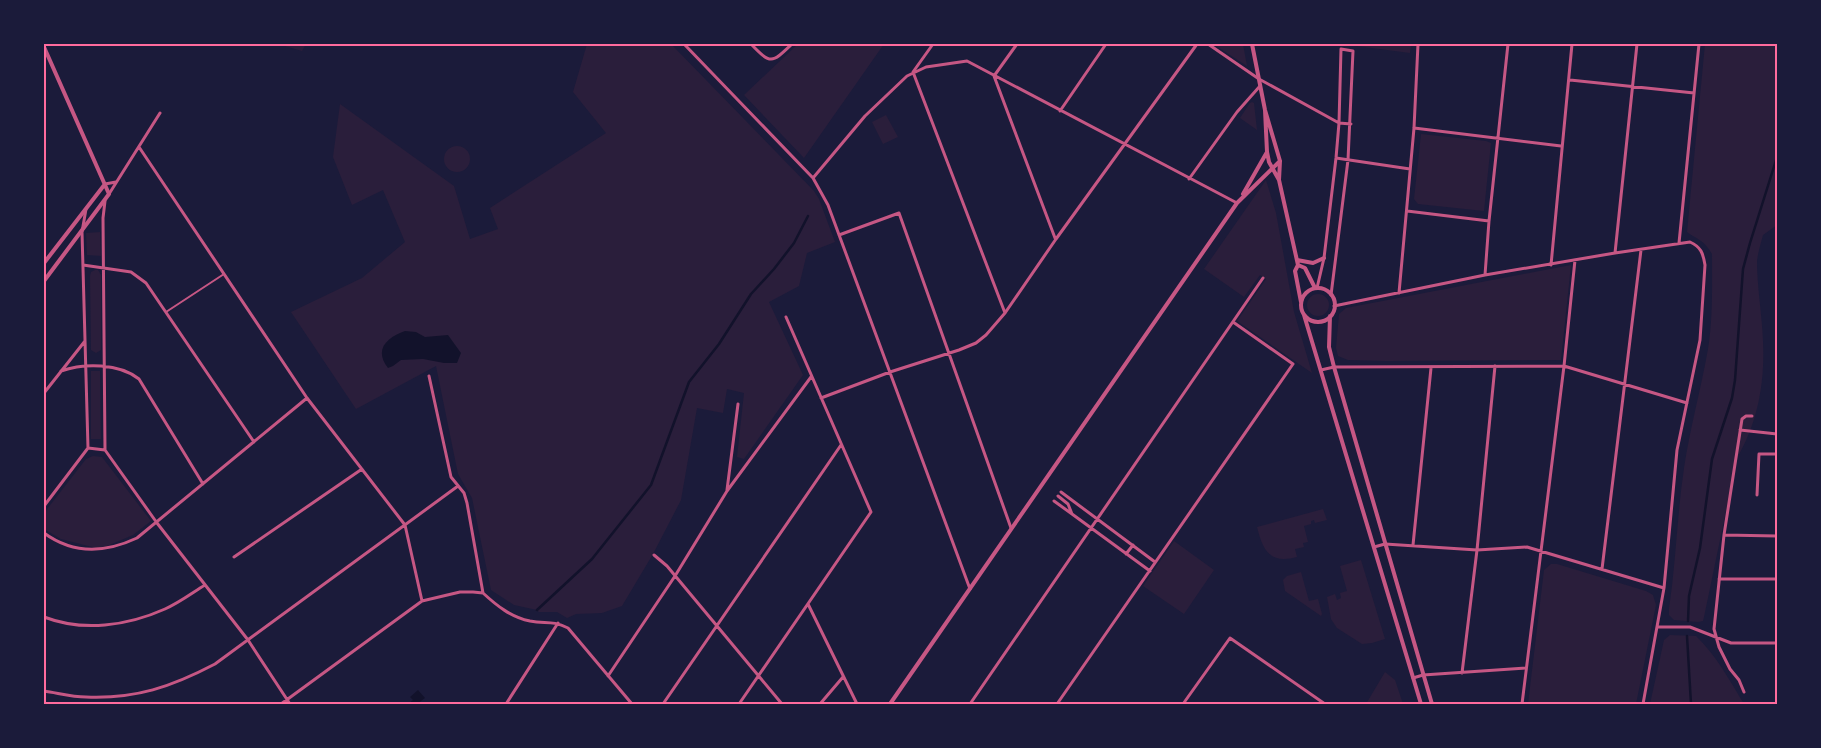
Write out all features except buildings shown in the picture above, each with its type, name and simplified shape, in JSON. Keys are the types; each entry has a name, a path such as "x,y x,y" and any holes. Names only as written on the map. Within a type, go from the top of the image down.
{"street":[{"path":"684,44 813,178 828,205 970,589"},
{"path":"751,44 764,57 772,60 778,58 792,44"},
{"path":"913,72 933,44"},
{"path":"994,76 1017,44"},
{"path":"1060,111 1106,44"},
{"path":"821,398 976,343 986,335 1005,312 1196,44"},
{"path":"1208,44 1259,79 1339,123 1351,124"},
{"path":"1252,44 1265,110 1280,161 1279,180 1298,265 1296,271 1301,309 1421,704"},
{"path":"1399,293 1414,128 1418,44"},
{"path":"1486,275 1489,221 1508,44"},
{"path":"1550,264 1561,146 1570,80 1572,44"},
{"path":"1615,253 1637,44"},
{"path":"1679,243 1699,44"},
{"path":"44,47 109,194"},
{"path":"1316,288 1324,258 1336,158 1339,123 1340,49 1353,51 1351,124 1331,295 1334,306 1330,316 1329,347 1432,704"},
{"path":"813,178 865,116 913,72 926,67 967,61 1237,203"},
{"path":"913,72 1005,312"},
{"path":"994,76 1056,239"},
{"path":"1570,80 1694,93"},
{"path":"1189,179 1237,112 1260,86"},
{"path":"1265,110 1267,152 1272,168 1279,180"},
{"path":"44,282 105,201 160,114"},
{"path":"1414,128 1561,146"},
{"path":"139,147 307,398 405,525 422,601"},
{"path":"890,704 1237,203 1267,152 1272,150 1278,152"},
{"path":"1336,158 1410,169"},
{"path":"1241,197 1280,161"},
{"path":"44,263 105,184 117,182"},
{"path":"105,201 103,218 105,450 157,523 248,640 290,704"},
{"path":"44,506 88,448 82,232 86,208"},
{"path":"1407,210 1489,221"},
{"path":"839,235 899,213 1011,528"},
{"path":"1334,306 1486,275 1615,253 1690,242 1698,246 1703,254 1705,265 1700,340 1677,450 1664,588 1643,704"},
{"path":"1602,569 1640,250"},
{"path":"1297,260 1313,263 1324,258"},
{"path":"1522,704 1564,366 1575,260"},
{"path":"83,265 131,272 146,283 254,442"},
{"path":"1298,265 1305,268 1316,288"},
{"path":"970,704 1263,278"},
{"path":"1301,302 1303,296 1308,291 1316,288 1331,295"},
{"path":"1304,315 1308,319 1318,322 1330,316"},
{"path":"739,704 871,512 786,317"},
{"path":"1057,704 1293,364 1233,322"},
{"path":"44,393 85,341"},
{"path":"61,371 85,366 104,366 131,373 139,379 203,484"},
{"path":"1462,672 1477,550 1495,366"},
{"path":"1320,370 1334,367 1564,366 1687,403"},
{"path":"1413,546 1431,368"},
{"path":"429,376 451,477 464,493 467,503 483,593 499,608 517,618 558,623 568,628 632,704"},
{"path":"608,676 675,576 727,491 811,376"},
{"path":"44,533 53,540 79,549 106,550 138,538 307,398"},
{"path":"727,491 738,404"},
{"path":"1744,692 1716,639 1714,609 1742,419 1746,416 1752,416"},
{"path":"1740,430 1777,434 1777,474"},
{"path":"664,704 841,444"},
{"path":"88,448 105,450"},
{"path":"1757,495 1759,454 1777,454"},
{"path":"234,557 362,469"},
{"path":"44,691 92,697 121,696 161,689 190,677 215,664 458,486"},
{"path":"1061,492 1156,562"},
{"path":"1058,496 1068,504 1072,514"},
{"path":"1054,501 1150,570"},
{"path":"1724,536 1777,536"},
{"path":"1374,547 1385,544 1477,550 1527,547 1664,588"},
{"path":"1126,554 1133,545"},
{"path":"654,555 660,562 665,564 782,704"},
{"path":"1719,579 1777,579"},
{"path":"44,617 57,622 100,627 138,620 167,609 206,585"},
{"path":"281,704 422,601 460,592 483,593"},
{"path":"808,604 857,704"},
{"path":"506,704 558,623"},
{"path":"1658,627 1690,627 1716,639 1731,643 1777,643"},
{"path":"1183,704 1230,638 1326,704"},
{"path":"1413,678 1423,675 1526,668"},
{"path":"820,704 843,677"}],"lane":[{"path":"166,312 224,274"}],"shaded area":[{"path":"278,44 306,44 302,51"},
{"path":"587,44 671,44 814,191 819,199 835,242 807,253 799,286 769,302 803,375 744,459 737,457 744,393 727,389 723,413 697,408 681,500 653,554 622,606 602,613 576,614 567,618 557,612 539,612 514,605 491,590 472,498 458,474 436,366 356,409 291,312 362,278 405,242 383,190 352,205 333,157 340,104 454,186 470,239 498,229 490,208 606,133 573,92"},
{"path":"798,44 884,44 804,158 744,95"},
{"path":"1213,44 1243,44 1247,66"},
{"path":"1349,44 1411,44 1410,53"},
{"path":"1705,44 1777,44 1777,225 1763,235 1757,261 1763,356 1759,401 1750,430 1737,458 1704,617 1703,621 1698,622 1674,620 1669,615 1669,609 1684,468 1708,349 1711,325 1712,254 1703,243 1687,232"},
{"path":"1252,102 1254,103 1257,130 1240,118"},
{"path":"886,115 898,137 883,144 872,122"},
{"path":"1421,134 1491,143 1484,211 1418,204 1414,199"},
{"path":"457,146 466,150 470,159 466,168 457,172 448,168 444,159 448,150"},
{"path":"1266,180 1276,213 1294,312 1312,373 1237,321 1266,279 1260,275 1244,297 1204,269"},
{"path":"100,232 101,256 87,255 86,233"},
{"path":"1571,265 1561,360 1386,361 1348,360 1338,356 1336,348 1339,314 1346,308"},
{"path":"98,270 101,275 101,350 96,353 91,350 90,276 91,272"},
{"path":"1318,294 1326,297 1329,305 1326,313 1318,316 1310,313 1307,305 1310,297"},
{"path":"405,331 416,332 425,337 448,335 461,353 457,363 444,363 423,359 401,360 388,368 382,355 384,345 388,340"},
{"path":"91,371 100,371 101,439 91,439"},
{"path":"93,456 102,457 151,521 133,535 100,549 61,539 44,529 44,513 86,459"},
{"path":"1323,509 1327,520 1315,523 1314,520 1311,521 1311,524 1304,526 1308,542 1303,543 1304,547 1295,549 1297,557 1280,559 1269,554 1265,549 1257,527"},
{"path":"1174,541 1214,570 1184,614 1143,586"},
{"path":"1361,560 1385,639 1362,644 1337,628 1331,619 1327,597 1335,594 1337,600 1341,598 1340,593 1347,591 1340,566"},
{"path":"1551,564 1557,564 1646,591 1653,595 1656,605 1636,704 1528,704 1544,570"},
{"path":"1301,572 1309,601 1318,599 1321,616 1285,591 1283,580 1287,576"},
{"path":"1670,635 1696,636 1728,677 1744,704 1650,704 1664,640"},
{"path":"1385,672 1395,680 1403,704 1366,704"},
{"path":"418,690 425,698 417,704 408,704 413,700 410,697"}],"waterway":[{"path":"1688,621 1689,596 1700,548 1712,459 1732,398 1735,380 1743,269 1777,157"},
{"path":"537,610 592,559 651,485 689,382 719,344 751,294 794,243 808,216"},
{"path":"1687,636 1691,704"}]}
